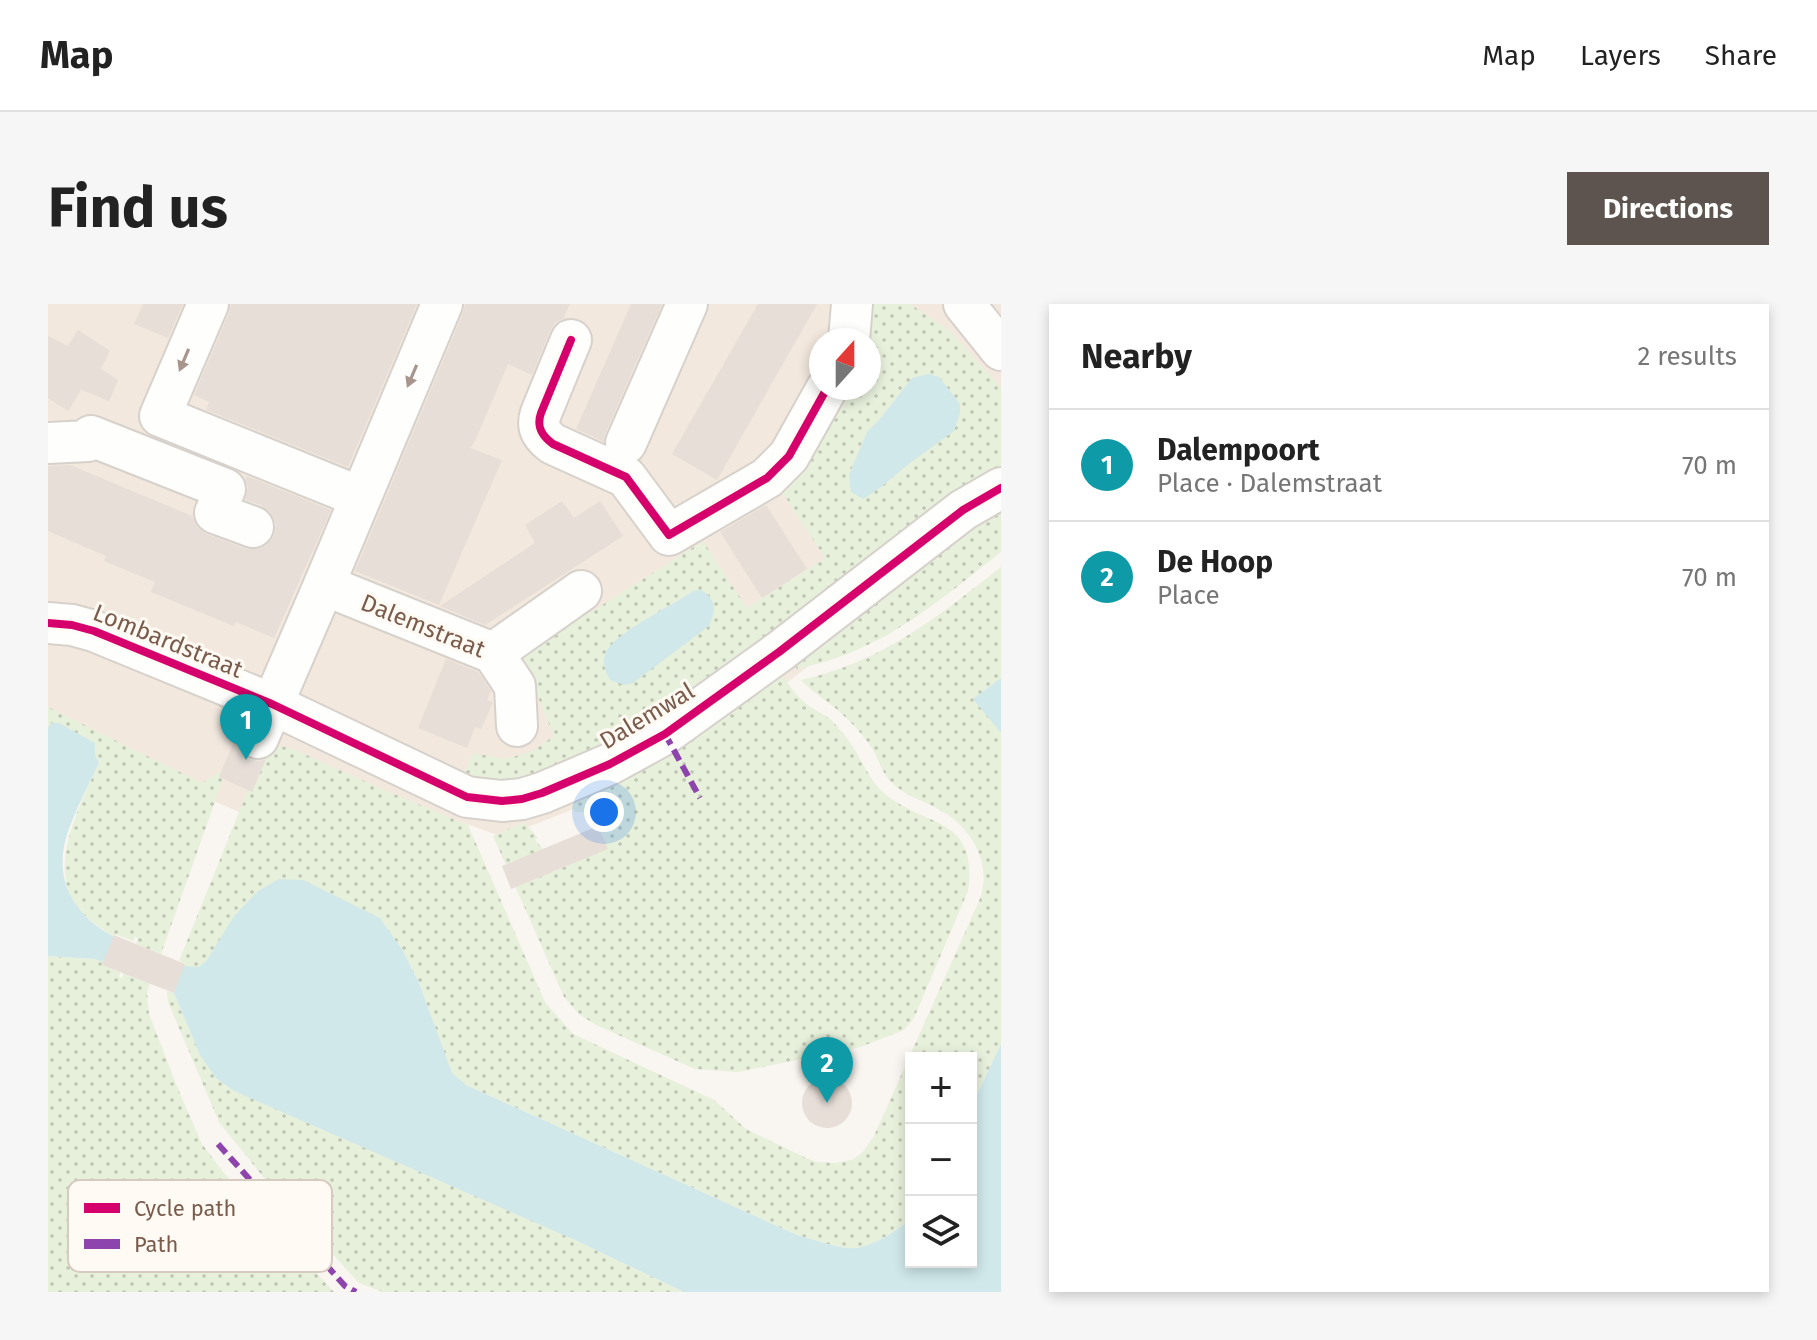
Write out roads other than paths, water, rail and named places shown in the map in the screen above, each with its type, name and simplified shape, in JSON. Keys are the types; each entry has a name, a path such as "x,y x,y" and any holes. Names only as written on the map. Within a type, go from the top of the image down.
{"street":[{"path":"208,304 160,416 360,497"},
{"path":"265,721 442,304"},
{"path":"626,443 687,304"},
{"path":"850,328 852,304"},
{"path":"964,304 1001,350"},
{"path":"571,340 541,413 540,431 553,444 626,477 669,535 767,478 789,456 820,400"},
{"path":"48,443 88,441 91,436 225,489 215,513 253,527"},
{"name":"Dalemwal","path":"265,721 467,797 502,801 542,793 610,764 665,734 779,652 963,510 1001,488"},
{"name":"Dalemstraat","path":"324,585 493,653 515,686 517,726"},
{"path":"493,653 581,591"},
{"name":"Lombardstraat","path":"48,623 94,631 265,721"}],"water":[{"path":"928,374 939,377 960,404 954,431 863,499 851,492 849,475 867,432 912,378"},
{"path":"701,590 710,597 714,606 709,626 633,683 624,685 610,680 605,655 619,638 693,591"},
{"path":"1001,678 1001,733 973,699"},
{"path":"51,723 59,723 95,743 99,763 70,826 63,865 65,883 72,898 82,912 111,935 163,959 199,967 207,960 234,916 258,891 279,879 303,880 380,918 403,951 419,983 452,1073 466,1085 797,1235 834,1246 856,1248 881,1239 905,1223 905,1268 977,1268 977,1094 1001,1044 1001,1292 684,1292 575,1240 234,1091 216,1078 200,1055 175,989 95,959 48,956 48,728"}],"place":[{"name":"Dalempoort","path":"246,760"},
{"name":"De Hoop","path":"827,1103"}]}
